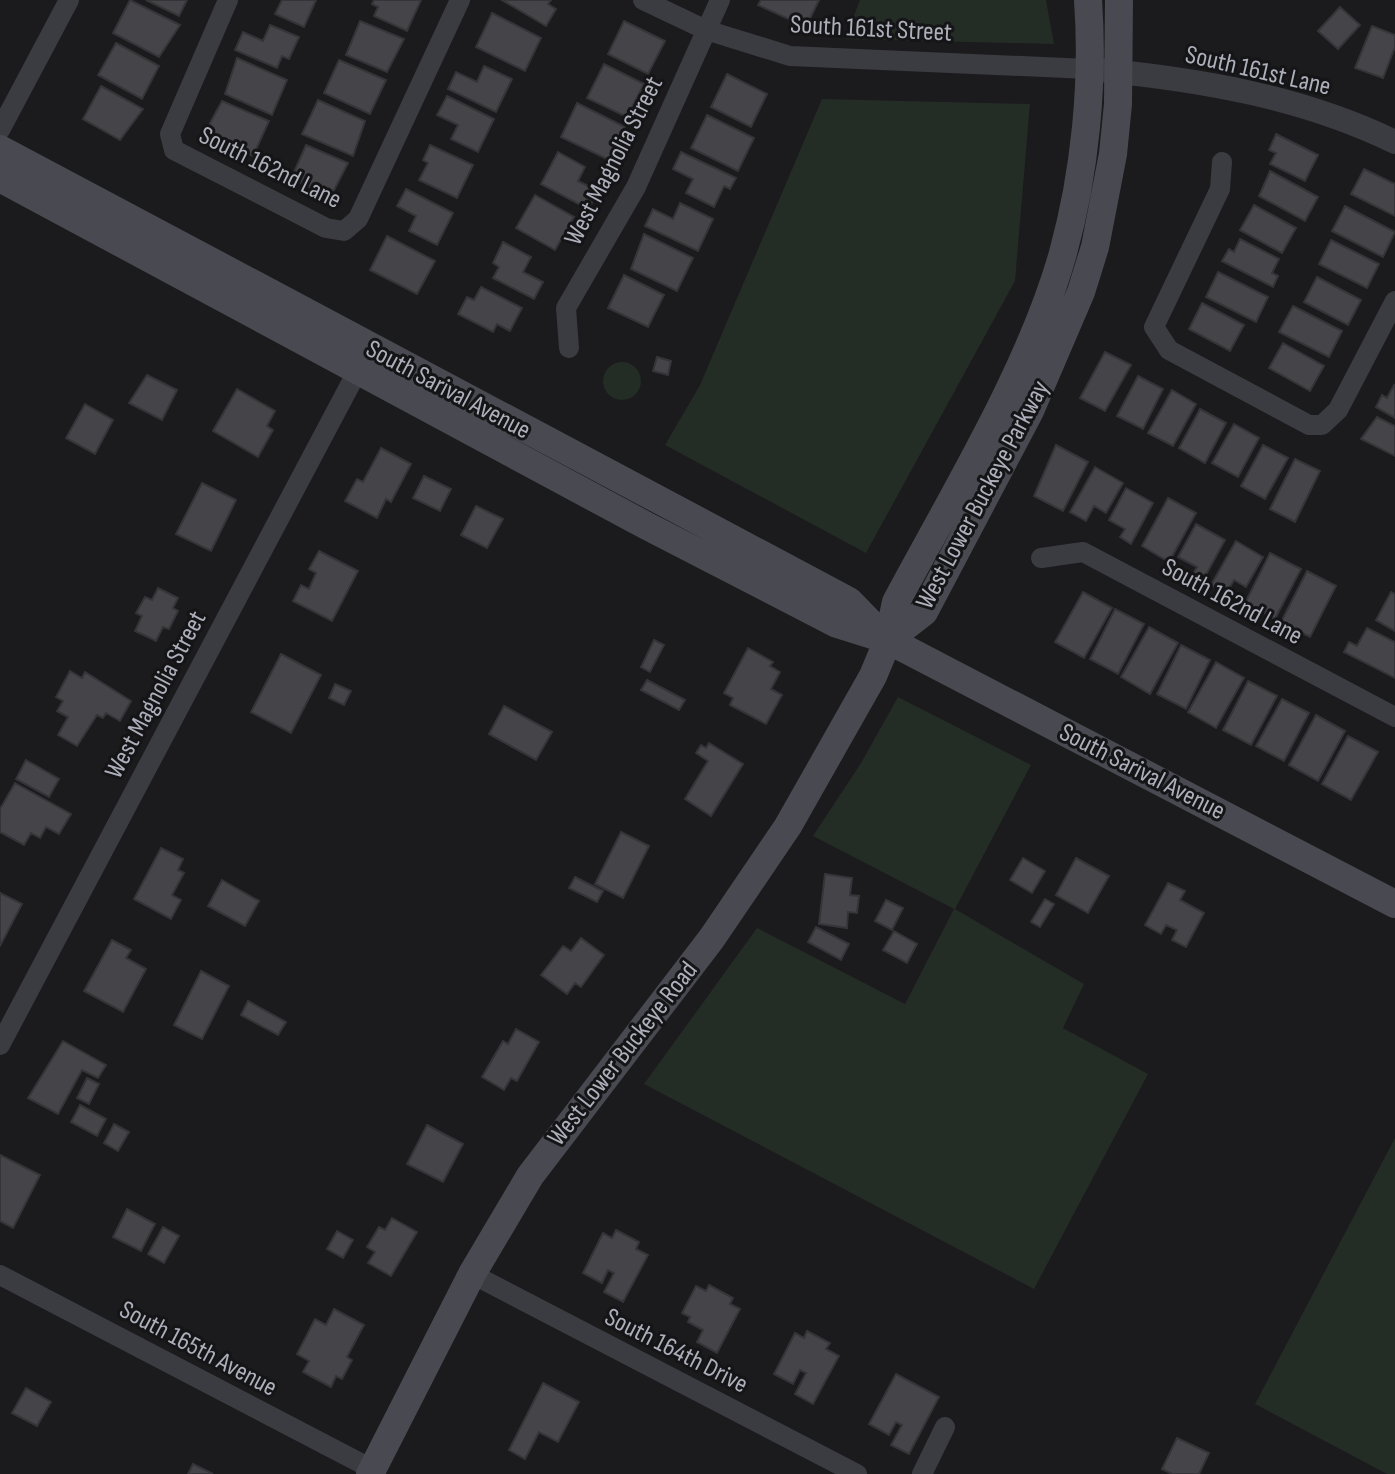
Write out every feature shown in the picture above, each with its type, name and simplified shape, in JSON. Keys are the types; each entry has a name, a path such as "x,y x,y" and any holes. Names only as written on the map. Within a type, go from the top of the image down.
{"main road":[{"name":"West Lower Buckeye Parkway","path":"888,640 924,612 1059,351 1095,247 1113,154 1104,71 1088,0"},
{"name":"West Lower Buckeye Parkway","path":"1104,71 1119,0"},
{"name":"South Sarival Avenue","path":"0,149 645,525 823,617 888,640 1395,904"},
{"name":"South Sarival Avenue","path":"0,178 364,359"},
{"name":"West Lower Buckeye Road","path":"371,1472 472,1274 553,1144 669,995 767,859 846,727 888,640"}],"street":[{"path":"0,130 69,0"},
{"name":"South 162nd Lane","path":"228,0 170,134 174,150 326,228 344,231 358,219 460,0"},
{"name":"South 161st Street","path":"643,0 706,30 790,56 1104,71"},
{"name":"West Magnolia Street","path":"569,348 566,308 636,187 720,0"},
{"name":"South 161st Lane","path":"1104,71 1207,83 1271,97 1307,106 1395,142"},
{"path":"1222,162 1220,189 1154,327 1169,350 1309,425 1322,425 1338,410 1395,301"},
{"name":"West Magnolia Street","path":"0,1045 364,359"},
{"name":"South 162nd Lane","path":"1041,558 1083,552 1395,717"},
{"name":"South 164th Drive","path":"472,1274 857,1474"},
{"name":"South 165th Avenue","path":"0,1275 371,1472"},
{"path":"922,1474 945,1427"}],"shaded area":[{"path":"860,0 1046,0 1054,44 845,39"},
{"path":"822,99 1030,104 1015,281 866,553 665,445 700,385"},
{"path":"622,362 636,367 641,381 636,395 622,400 608,395 603,381 608,367"},
{"path":"898,697 1031,765 955,909 1084,984 1063,1028 1148,1074 1034,1289 644,1084 757,928 905,1004 954,909 813,836 861,763"},
{"path":"1395,1138 1395,1474 1387,1474 1255,1404"}],"building":[{"path":"130,0 180,25 159,57 113,33"},
{"path":"146,0 187,0 179,16"},
{"path":"282,0 316,0 304,27 275,14"},
{"path":"374,0 421,0 407,31 374,16 378,7 372,4"},
{"path":"502,0 551,0 548,4 556,9 546,26"},
{"path":"761,0 819,0 806,27 758,5"},
{"path":"1340,7 1360,25 1338,49 1318,31"},
{"path":"492,13 541,38 525,71 476,47"},
{"path":"360,21 404,39 387,72 346,55"},
{"path":"624,21 665,41 648,74 608,54"},
{"path":"270,25 299,37 289,59 282,56 277,68 235,50 243,32 263,41"},
{"path":"1372,26 1395,35 1395,47 1383,78 1355,68"},
{"path":"116,43 159,66 142,99 98,75"},
{"path":"237,58 287,80 272,115 225,94"},
{"path":"339,60 386,80 370,114 324,93"},
{"path":"604,64 644,84 627,117 587,98"},
{"path":"484,66 512,79 496,112 448,89 456,72 477,82"},
{"path":"727,74 767,94 751,127 711,107"},
{"path":"101,86 143,109 120,140 83,119"},
{"path":"447,96 494,119 478,152 451,139 458,125 437,115"},
{"path":"318,100 365,121 353,156 302,134"},
{"path":"222,101 269,121 253,156 204,134"},
{"path":"577,103 625,127 609,160 561,137"},
{"path":"707,115 754,138 738,171 691,148"},
{"path":"1276,134 1318,155 1305,181 1270,164 1276,153 1269,150"},
{"path":"306,145 348,163 331,196 291,179"},
{"path":"430,145 473,165 457,198 419,180 428,163 423,160"},
{"path":"558,152 585,167 578,181 592,188 587,198 593,201 588,209 541,184"},
{"path":"681,152 736,178 730,189 724,186 714,207 686,193 693,179 673,169"},
{"path":"1364,169 1395,184 1395,216 1351,194"},
{"path":"1270,171 1318,197 1305,221 1259,196"},
{"path":"406,189 453,213 437,245 409,231 416,216 397,206"},
{"path":"535,195 574,217 555,250 516,228"},
{"path":"680,203 713,219 698,251 645,226 653,209 673,219"},
{"path":"1254,205 1296,228 1282,253 1240,230"},
{"path":"1345,206 1395,232 1383,257 1332,231"},
{"path":"644,234 693,258 677,291 631,269"},
{"path":"387,236 435,261 417,294 370,270"},
{"path":"1240,239 1279,259 1272,273 1278,276 1273,287 1222,261 1229,249 1234,252"},
{"path":"1331,240 1379,264 1367,288 1319,264"},
{"path":"503,242 531,257 523,272 543,282 534,299 493,278 499,267 493,263"},
{"path":"1218,272 1268,297 1256,322 1206,297"},
{"path":"624,275 664,295 648,327 608,308"},
{"path":"1317,277 1361,300 1348,325 1304,302"},
{"path":"481,287 522,308 510,331 497,324 493,332 458,314 467,297 474,300"},
{"path":"1202,303 1244,325 1230,351 1189,329"},
{"path":"1293,306 1342,331 1329,357 1279,332"},
{"path":"1283,343 1324,366 1310,391 1269,368"},
{"path":"1105,352 1131,365 1105,411 1080,398"},
{"path":"657,357 671,361 668,375 653,371"},
{"path":"147,375 177,390 162,420 129,403"},
{"path":"1138,376 1163,389 1143,429 1117,416"},
{"path":"1394,385 1395,418 1376,407 1382,395 1387,398"},
{"path":"237,389 275,411 267,426 273,430 258,457 213,431"},
{"path":"1172,390 1196,404 1173,446 1148,433"},
{"path":"85,404 113,420 95,454 66,438"},
{"path":"1200,409 1226,423 1205,463 1179,448"},
{"path":"1377,417 1395,426 1395,456 1361,439"},
{"path":"1234,424 1259,438 1238,477 1212,463"},
{"path":"1056,445 1088,462 1063,511 1034,496"},
{"path":"1263,445 1288,458 1265,499 1241,486"},
{"path":"381,448 411,464 391,502 386,499 377,518 345,501 357,479 363,482"},
{"path":"1295,459 1320,471 1295,522 1270,509"},
{"path":"1095,467 1123,483 1106,513 1094,506 1086,521 1070,512"},
{"path":"424,476 451,489 440,511 413,498"},
{"path":"202,483 236,500 211,551 176,534"},
{"path":"1126,488 1153,503 1131,544 1120,537 1125,529 1109,520"},
{"path":"1168,498 1196,513 1169,562 1142,546"},
{"path":"476,506 503,519 487,548 461,535"},
{"path":"1196,524 1225,540 1202,582 1192,576 1197,567 1178,557"},
{"path":"1236,541 1263,557 1246,587 1234,580 1226,594 1211,585"},
{"path":"319,551 358,571 332,621 293,601 301,585 309,589 316,573 309,569"},
{"path":"1270,553 1301,569 1275,619 1245,603"},
{"path":"1307,571 1336,586 1310,637 1281,622"},
{"path":"158,588 178,598 173,608 178,611 169,629 163,627 156,641 135,631 142,616 136,613 145,597 152,600"},
{"path":"1083,592 1112,608 1084,658 1055,642"},
{"path":"1391,592 1395,594 1395,631 1376,620"},
{"path":"1115,609 1144,624 1118,674 1090,659"},
{"path":"1149,627 1178,643 1150,694 1121,677"},
{"path":"1367,628 1395,642 1395,678 1344,652 1349,642 1357,646"},
{"path":"654,640 664,645 650,672 641,667"},
{"path":"1181,645 1210,660 1186,709 1157,694"},
{"path":"748,648 773,662 770,666 780,672 771,689 782,695 766,724 730,705 733,698 724,693"},
{"path":"281,654 321,675 291,733 251,712"},
{"path":"1216,662 1244,678 1216,728 1188,712"},
{"path":"70,671 82,678 85,672 131,701 120,721 106,713 103,718 97,715 77,746 58,735 68,717 57,711 63,701 56,697"},
{"path":"647,680 685,700 679,710 641,690"},
{"path":"1248,681 1277,696 1251,745 1223,730"},
{"path":"335,684 351,691 344,705 329,698"},
{"path":"1282,699 1309,713 1284,761 1256,746"},
{"path":"504,706 552,732 536,760 489,734"},
{"path":"1316,715 1345,731 1318,781 1289,765"},
{"path":"1348,736 1378,752 1351,800 1322,784"},
{"path":"709,743 743,764 711,816 685,799 708,761 696,753 701,745 706,748"},
{"path":"26,760 59,779 49,797 16,779"},
{"path":"15,783 71,814 59,834 46,827 40,838 31,833 24,845 0,832 0,809"},
{"path":"621,832 649,846 623,898 595,884"},
{"path":"161,848 183,859 178,870 184,873 172,895 181,900 171,919 134,899"},
{"path":"1023,858 1045,871 1032,893 1010,880"},
{"path":"1076,858 1109,876 1088,913 1056,895"},
{"path":"825,874 852,878 850,895 859,896 857,913 848,912 847,928 819,924"},
{"path":"575,877 603,891 597,902 569,888"},
{"path":"222,880 259,901 245,926 208,906"},
{"path":"1168,883 1185,891 1180,900 1204,913 1186,947 1172,940 1177,930 1166,925 1161,934 1145,925"},
{"path":"0,893 22,904 0,946"},
{"path":"1045,899 1054,904 1040,927 1031,922"},
{"path":"886,900 903,908 892,930 875,921"},
{"path":"816,927 849,944 841,960 808,942"},
{"path":"894,931 917,944 907,963 883,950"},
{"path":"581,938 604,955 581,987 575,983 567,994 541,975 563,946 571,951"},
{"path":"112,940 131,950 126,958 146,969 123,1012 84,991"},
{"path":"201,971 229,986 202,1039 174,1025"},
{"path":"248,1001 286,1022 278,1035 241,1015"},
{"path":"516,1029 539,1042 517,1081 511,1078 504,1090 482,1077 503,1041 508,1044"},
{"path":"63,1041 106,1065 98,1078 82,1070 58,1114 28,1098"},
{"path":"87,1078 99,1084 89,1104 77,1098"},
{"path":"80,1105 106,1119 97,1136 71,1122"},
{"path":"114,1124 129,1132 118,1151 104,1143"},
{"path":"427,1125 463,1144 443,1182 407,1164"},
{"path":"0,1155 40,1175 13,1228 0,1221"},
{"path":"127,1209 155,1224 141,1251 113,1237"},
{"path":"392,1218 417,1232 391,1276 368,1263 375,1252 367,1247 379,1227 385,1230"},
{"path":"163,1227 179,1236 164,1263 148,1254"},
{"path":"616,1230 639,1242 636,1249 648,1255 623,1302 604,1292 614,1273 608,1270 602,1283 583,1273 603,1233 612,1238"},
{"path":"337,1231 353,1240 343,1258 327,1249"},
{"path":"709,1285 733,1298 730,1304 740,1309 717,1353 697,1342 703,1330 688,1322 690,1317 682,1313 696,1286 706,1291"},
{"path":"334,1309 364,1325 347,1357 352,1360 342,1379 336,1376 331,1387 303,1372 309,1361 297,1354 315,1319 326,1325"},
{"path":"807,1331 830,1343 826,1349 839,1356 813,1404 795,1394 806,1373 800,1370 793,1384 774,1374 795,1333 804,1338"},
{"path":"896,1374 939,1397 909,1454 891,1445 902,1425 896,1422 889,1435 869,1424"},
{"path":"543,1383 579,1402 558,1442 539,1432 525,1459 509,1450"},
{"path":"26,1388 51,1402 37,1426 12,1413"},
{"path":"1177,1438 1209,1453 1199,1474 1172,1474 1162,1469"},
{"path":"193,1464 213,1474 188,1474"}]}
